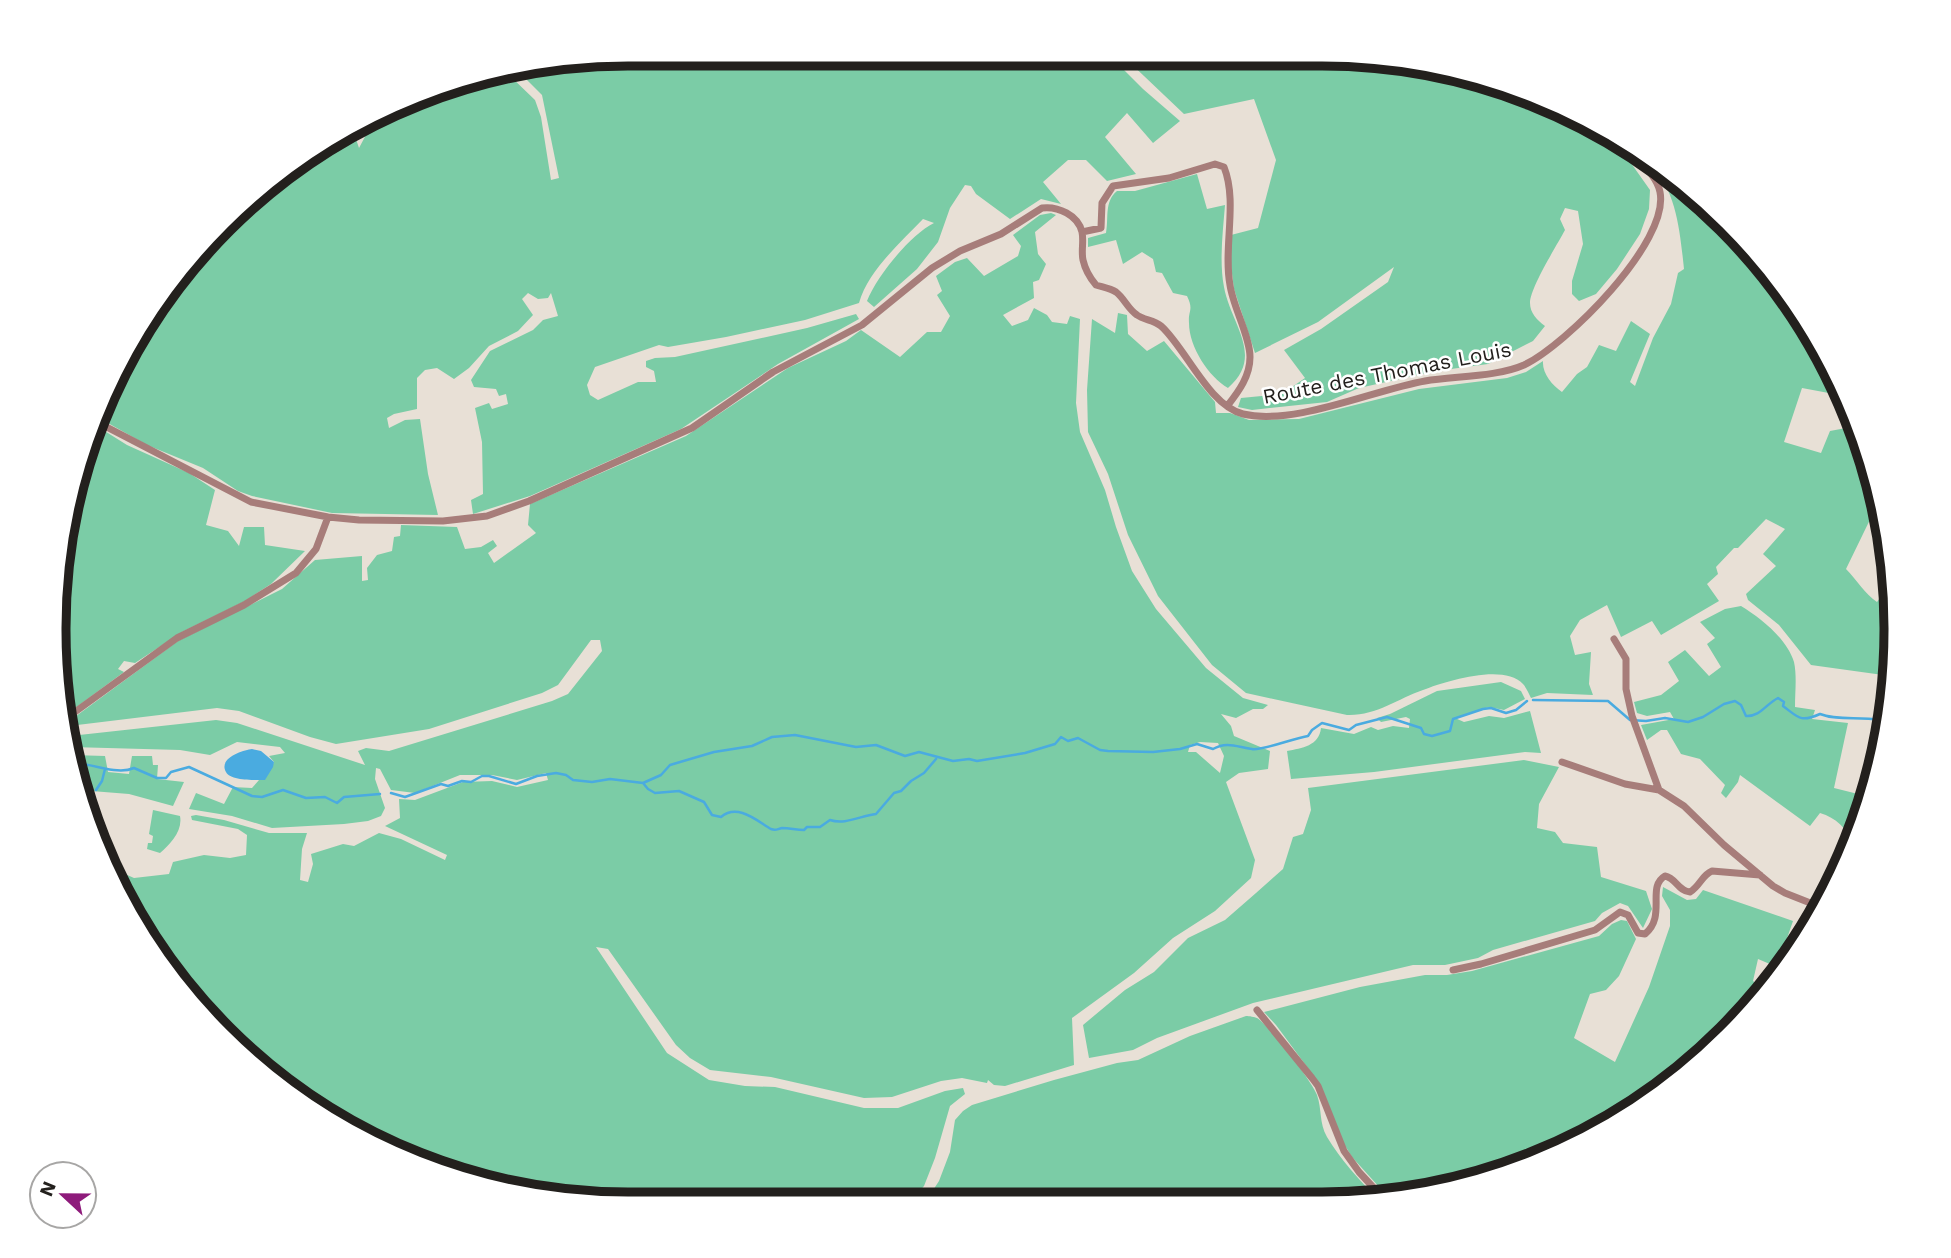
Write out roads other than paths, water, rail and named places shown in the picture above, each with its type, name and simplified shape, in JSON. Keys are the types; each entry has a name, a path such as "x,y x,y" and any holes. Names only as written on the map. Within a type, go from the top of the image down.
{"street":[{"path":"104,426 193,470 241,499 328,517 443,521 472,519 498,513 692,429 773,372 862,325 932,268 960,251 1002,234 1042,208 1050,207 1066,212 1082,232 1101,228 1102,203 1113,186 1169,178 1215,163 1223,167 1230,201 1227,250 1230,287 1250,358 1244,382 1227,405"},
{"name":"Route des Thomas Louis","path":"1082,232 1083,260 1096,285 1113,290 1133,313 1161,326 1206,385 1227,405 1245,415 1293,413 1341,404 1421,382 1502,371 1521,366 1538,357 1612,291 1646,241 1659,209 1660,191 1645,169"},
{"path":"73,713 177,638 244,605 296,573 316,549 328,517"},
{"path":"1614,639 1626,659 1626,690 1659,790"},
{"path":"1562,762 1625,784 1659,790 1684,806 1760,875 1785,893 1812,904"},
{"path":"1453,970 1595,930 1620,912 1631,918 1638,933 1645,934 1654,924 1658,906 1656,887 1660,877 1671,878 1681,889 1690,892 1712,871 1760,875"},
{"path":"1256,1010 1318,1086 1344,1151 1374,1189"}],"water":[{"path":"252,749 261,751 274,762 265,780 228,775 224,767 228,759"}],"waterway":[{"path":"1533,700 1608,701 1630,720 1665,718 1688,722 1735,701 1741,705 1746,716 1751,716 1778,698 1784,702 1783,706 1800,718 1820,714 1877,720"},
{"path":"391,793 405,797 441,784 448,786 462,781 471,782 482,776 516,784 537,776 556,773 573,780 592,782 610,779 643,783 661,775 670,765 714,752 752,746 772,737 795,735 856,747 876,745 905,756 919,752 953,761 977,761 1025,753 1055,744 1061,737 1068,741 1078,738 1100,750 1108,751 1153,752 1197,744 1213,749 1228,745 1257,749 1308,736 1322,723 1349,730 1356,725 1387,717 1421,728 1424,734 1432,736 1450,731 1453,719 1491,708 1506,713 1516,710 1527,701"},
{"path":"643,783 655,793 679,791 704,802 712,815 721,817 727,813 741,813 773,830 804,830 807,827 820,827 830,820 847,821 876,814 894,793 901,791 924,773 936,759"},
{"path":"83,765 112,770 134,768 157,778 166,778 171,772 189,767 252,796 262,797 283,790 306,798 325,797 337,803 344,797 380,794"},
{"path":"96,790 105,769"}]}
